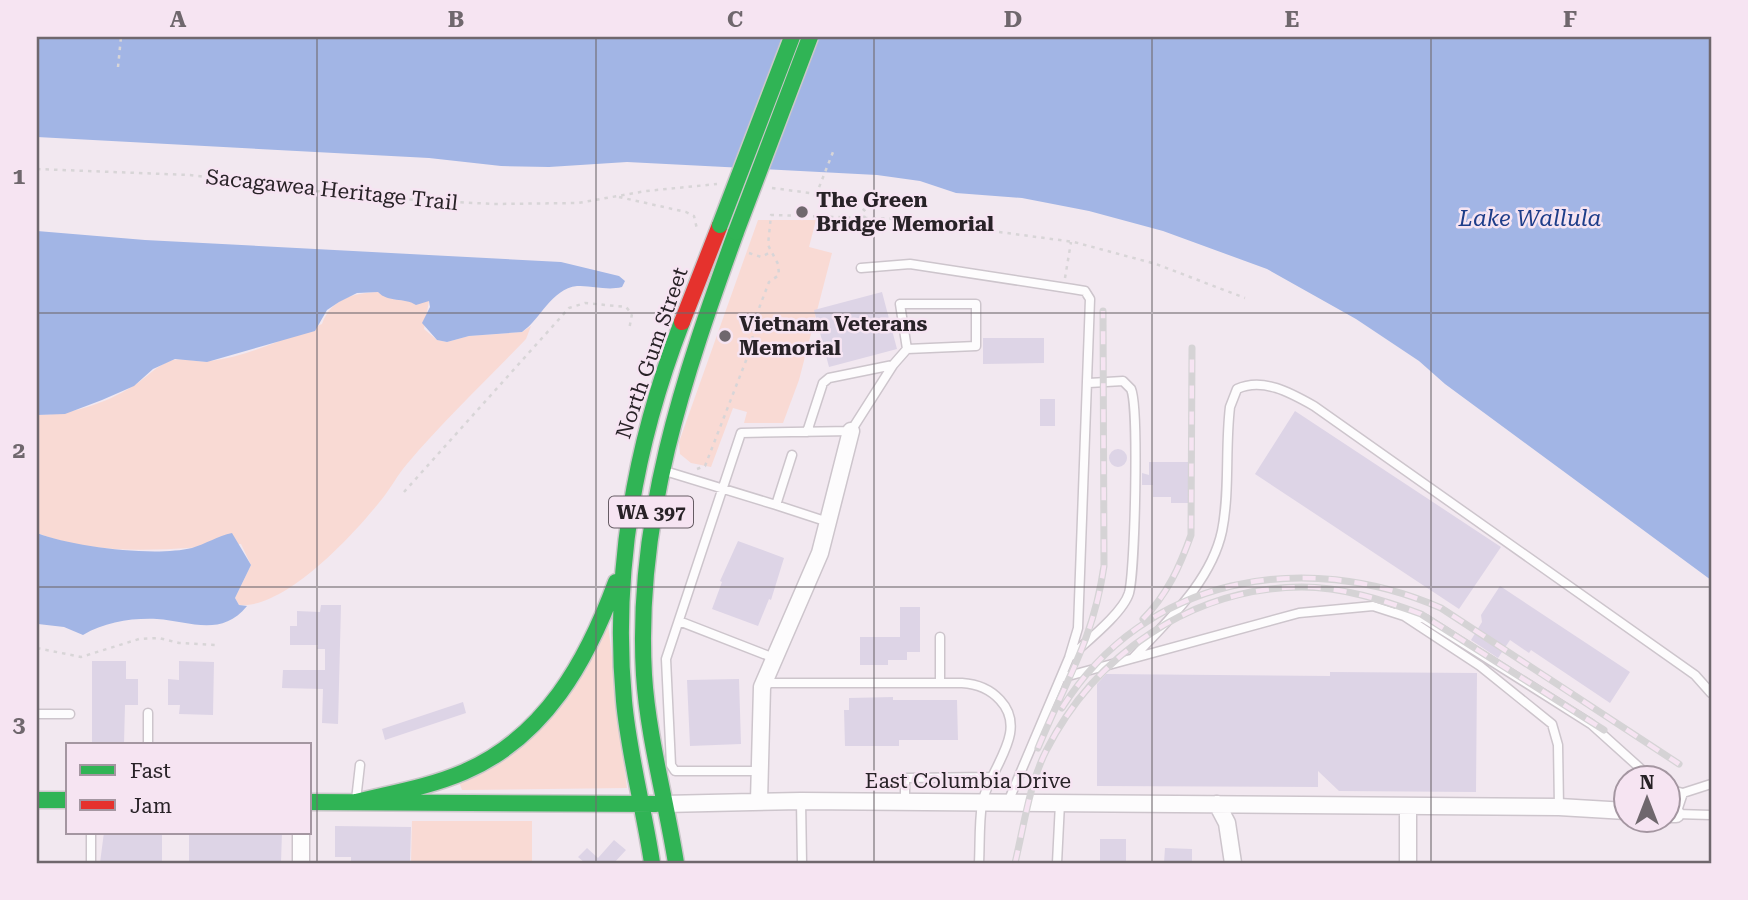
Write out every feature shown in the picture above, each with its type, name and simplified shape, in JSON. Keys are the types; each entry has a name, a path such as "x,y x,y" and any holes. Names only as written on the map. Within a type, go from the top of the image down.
{"main road":[{"name":"North Gum Street","path":"652,863 629,740 621,659 624,556 638,466 666,365 792,37"},
{"name":"North Gum Street","path":"676,863 651,746 643,659 646,554 659,470 680,388 810,37"},
{"path":"356,802 431,785 499,754 528,734 547,714 588,648 611,597 624,556"},
{"path":"37,800 66,800"},
{"name":"East Columbia Drive","path":"312,802 664,804"}],"street":[{"path":"759,801 764,683 817,561 851,431"},
{"name":"East Columbia Drive","path":"664,804 759,801 1008,802 1559,807 1612,810"},
{"path":"1217,804 1227,823 1233,863"},
{"path":"1408,806 1408,863"},
{"path":"301,834 301,863"}],"lane":[{"path":"861,268 910,264 1085,291 1090,299 1079,619 1069,658 1008,802"},
{"path":"760,771 675,771 671,765 666,659 741,433 851,431 893,365 907,349 976,346 976,304 900,304 907,349"},
{"path":"807,432 823,383 829,378 893,365"},
{"path":"1069,658 1101,628 1128,596 1133,560 1134,420 1130,388 1123,381 1089,383"},
{"path":"1133,658 1186,600 1216,551 1222,530 1230,407 1237,389 1249,384 1290,393 1314,406 1695,675 1711,693"},
{"path":"776,505 792,456"},
{"path":"638,466 724,489 828,522"},
{"path":"1061,678 1299,613 1373,606 1405,611 1425,619 1591,724 1612,739 1637,764"},
{"path":"1373,606 1404,616 1469,658 1552,724 1558,745 1559,807"},
{"path":"679,621 774,658"},
{"path":"940,637 940,683"},
{"path":"621,659 666,659"},
{"path":"764,683 940,683 972,684 984,688 1009,709 1011,734 982,802 979,863"},
{"path":"148,713 148,743"},
{"path":"37,714 71,714"},
{"path":"356,802 360,765"},
{"path":"905,802 905,778 992,777"},
{"path":"1683,793 1711,783"},
{"path":"801,801 802,863"},
{"path":"1057,863 1060,803"},
{"path":"1682,814 1711,815"},
{"path":"91,834 91,863"}],"path":[{"path":"118,66 121,37"},
{"path":"816,195 833,152"},
{"name":"Sacagawea Heritage Trail","path":"37,169 190,175 315,192 456,204 578,203 646,191 721,184"},
{"path":"771,187 816,195 862,208 866,212 864,218"},
{"path":"617,197 687,212 694,216 698,238"},
{"path":"689,467 705,466 754,340 750,332 769,282 779,275 778,264 769,253 771,215 902,219 1071,242 1156,264 1245,298"},
{"path":"1065,275 1071,242"},
{"path":"742,251 761,257 769,253"},
{"path":"404,492 569,308 585,303 626,307 632,314 629,330"},
{"path":"37,648 81,657 139,639 159,638 179,643 215,645"}],"shaded area":[{"path":"758,220 816,220 809,247 832,253 799,380 783,423 744,423 747,412 733,408 711,467 691,463 680,454 679,442"},
{"path":"378,292 396,300 429,301 424,329 437,340 447,342 469,336 522,332 531,326 526,339 421,448 355,530 298,582 258,603 239,605 235,598 251,565 241,544 112,549 61,541 37,533 37,415 74,411 99,403 138,383 173,360 224,359 267,346 322,324 331,309 344,299"},
{"path":"608,623 627,788 462,790 459,782 511,753"},
{"path":"412,821 532,821 532,863 411,863"}],"water":[{"name":"Lake Wallula","path":"37,37 1711,37 1711,580 1445,384 1419,361 1356,319 1267,269 1163,231 1089,211 1022,198 956,193 920,181 877,175 627,162 549,167 501,166 429,158 37,137"},
{"path":"37,231 145,240 561,262 619,276 625,281 622,287 616,288 568,288 553,298 522,332 469,336 447,342 437,340 422,323 430,307 429,301 416,305 386,298 378,292 357,293 327,310 315,331 207,362 175,359 153,369 134,386 102,400 65,414 37,415"},
{"path":"37,533 71,543 114,549 176,551 232,533 251,565 235,598 239,605 247,606 237,616 216,625 138,619 109,624 83,635 64,627 38,624"}],"building":[{"path":"882,292 897,349 829,367 814,310"},
{"path":"983,338 1044,338 1044,363 983,364"},
{"path":"1040,399 1055,399 1055,426 1040,426"},
{"path":"1295,411 1501,547 1459,609 1255,474"},
{"path":"1118,449 1124,452 1127,458 1124,464 1118,467 1112,464 1109,458 1112,452"},
{"path":"1149,462 1189,462 1190,503 1171,503 1171,497 1153,497 1153,485 1142,485 1142,473 1149,475"},
{"path":"738,541 784,558 771,600 769,599 758,626 712,609 722,582 720,581"},
{"path":"1500,586 1630,672 1610,703 1531,650 1529,653 1510,640 1498,658 1471,640 1482,622 1481,615"},
{"path":"321,605 341,605 338,724 322,723 323,689 282,688 283,670 325,670 325,649 317,649 318,645 290,645 290,626 297,626 297,611 320,612"},
{"path":"900,607 920,607 920,652 907,652 907,660 888,660 888,665 860,665 860,637 900,637"},
{"path":"92,661 126,661 126,679 138,679 138,705 125,705 124,743 92,743"},
{"path":"179,661 214,662 213,715 179,714 180,705 168,705 168,679 179,680"},
{"path":"1330,672 1477,673 1476,792 1339,791 1318,771 1318,787 1097,786 1097,684 1106,674 1330,676"},
{"path":"739,679 741,744 690,746 687,680"},
{"path":"893,697 893,700 957,700 958,740 899,740 899,746 845,746 844,710 849,710 849,698"},
{"path":"463,702 466,713 385,740 382,729"},
{"path":"335,826 411,827 410,863 351,863 351,857 335,857"},
{"path":"104,834 162,834 162,863 100,863"},
{"path":"189,834 282,834 281,863 189,863"},
{"path":"1100,839 1126,839 1126,863 1100,863"},
{"path":"614,840 626,850 614,863 585,863 578,857 587,848 598,858"},
{"path":"1165,848 1192,849 1192,863 1164,863"}],"railway":[{"path":"1038,748 1086,639 1104,566 1103,311"},
{"path":"1143,619 1172,580 1191,535 1192,348"},
{"path":"1062,708 1096,663 1137,628 1182,603 1231,586 1283,578 1336,580 1389,590 1441,608 1679,764"},
{"path":"1015,863 1040,764 1067,716 1091,685 1120,657 1151,633 1222,599 1261,590 1302,587 1332,589 1377,599 1421,614 1604,730"}],"traffic: fast":[{"path":"720,225 792,37"},
{"path":"736,232 810,37"},
{"path":"676,863 646,699 643,617 647,560 667,449 698,340 736,232"},
{"path":"652,863 626,722 621,604 631,508 640,461 651,414 682,322"},
{"path":"356,802 424,786 464,772 493,757 518,739 560,694 577,668 616,582"},
{"path":"37,800 66,800"},
{"path":"312,802 656,804"}],"traffic: jam":[{"path":"682,322 720,225"}],"place":[{"name":"The Green Bridge Memorial","path":"802,212"},
{"name":"Vietnam Veterans Memorial","path":"725,336"}]}
